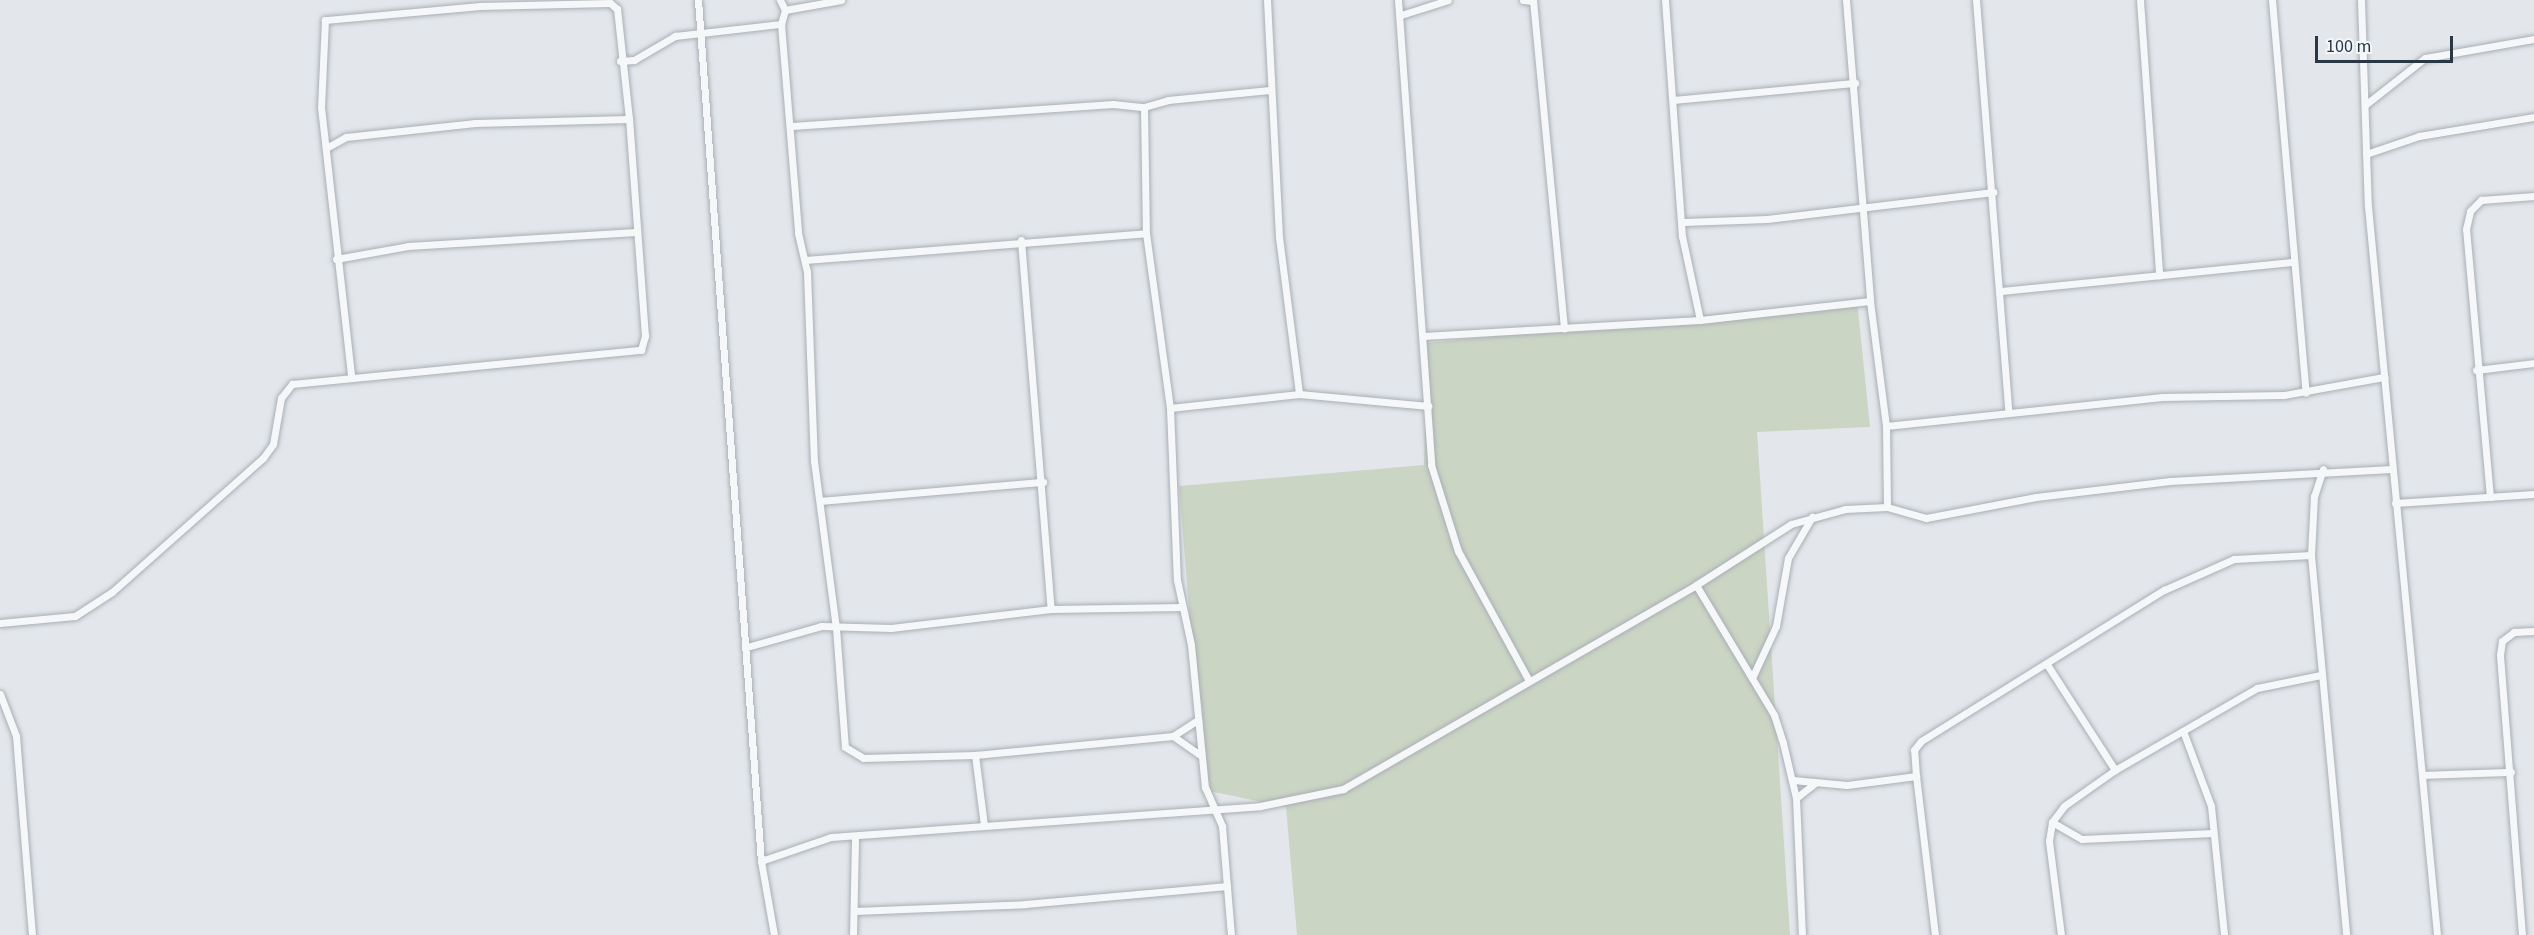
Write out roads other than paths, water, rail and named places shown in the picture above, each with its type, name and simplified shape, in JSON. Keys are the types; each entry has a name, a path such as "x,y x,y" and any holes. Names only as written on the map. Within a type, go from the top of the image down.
{"street":[{"path":"698,0 761,861 774,935"},
{"path":"780,0 785,10 781,24 792,126 797,226 806,260 820,501 836,628 840,739 852,754 975,755 1173,736 1198,720"},
{"path":"785,10 841,0"},
{"path":"1267,0 1279,237 1299,394"},
{"path":"1398,0 1401,15 1431,465 1446,522 1528,679"},
{"path":"1401,15 1448,0"},
{"path":"1523,0 1533,0 1564,329"},
{"path":"1665,0 1684,222 1682,236 1700,320"},
{"path":"1846,0 1855,83 1870,301 1886,426 1887,507"},
{"path":"1976,0 2002,291 2008,411"},
{"path":"2140,0 2159,275"},
{"path":"2272,0 2306,393"},
{"path":"2361,0 2366,154 2384,377 2424,775 2437,935"},
{"path":"0,623 54,621 96,605 262,458 273,444 281,398 292,384 351,376 641,350 645,336 629,119 620,61 617,9 610,3 479,3 325,20 321,107 336,259 351,376"},
{"path":"620,61 634,60 675,36 781,24"},
{"path":"2365,105 2425,58 2534,39"},
{"path":"1674,100 1855,83"},
{"path":"792,126 1113,104 1144,107 1270,90"},
{"path":"1144,107 1146,233 1170,408 1182,607 1198,720 1199,754 1205,787 1218,809 1231,935"},
{"path":"2366,154 2419,136 2534,117"},
{"path":"326,148 346,137 475,123 629,119"},
{"path":"1684,222 1862,208 1993,192"},
{"path":"2490,497 2476,369 2466,229 2470,212 2481,200 2534,196"},
{"path":"336,259 408,246 636,232"},
{"path":"806,260 1021,240 1146,233"},
{"path":"1021,240 1043,482 1051,609"},
{"path":"2002,291 2294,262"},
{"path":"1423,336 1700,320 1870,301"},
{"path":"2476,369 2534,363"},
{"path":"1886,426 2008,411 2162,397 2306,393 2384,377"},
{"path":"1170,408 1299,394 1428,406"},
{"path":"761,861 801,843 984,825 1218,809 1342,789 1528,679 1696,585 1791,524 1812,517 1887,507 1926,518 2036,497 2323,469 2392,469"},
{"path":"2323,469 2314,496 2311,555 2346,935"},
{"path":"820,501 1043,482"},
{"path":"2395,503 2534,494"},
{"path":"1752,678 1776,626 1788,558 1812,517"},
{"path":"1935,935 1914,750 1928,734 2048,666 2164,590 2223,563 2311,555"},
{"path":"1696,585 1774,715 1796,798 1802,935"},
{"path":"747,647 788,631 891,628 1051,609 1182,607"},
{"path":"2522,935 2502,641 2514,632 2534,631"},
{"path":"2048,666 2115,770"},
{"path":"2061,935 2052,822 2064,806 2115,770 2257,688 2321,675"},
{"path":"0,694 16,736 32,935"},
{"path":"2183,732 2203,774 2213,833 2224,935"},
{"path":"1173,736 1199,754"},
{"path":"975,755 984,825"},
{"path":"2424,775 2511,772"},
{"path":"1793,780 1814,784 1916,776"},
{"path":"1796,798 1814,784"},
{"path":"2052,822 2082,838 2213,833"},
{"path":"853,935 855,839"},
{"path":"854,911 1025,904 1227,886"}]}
